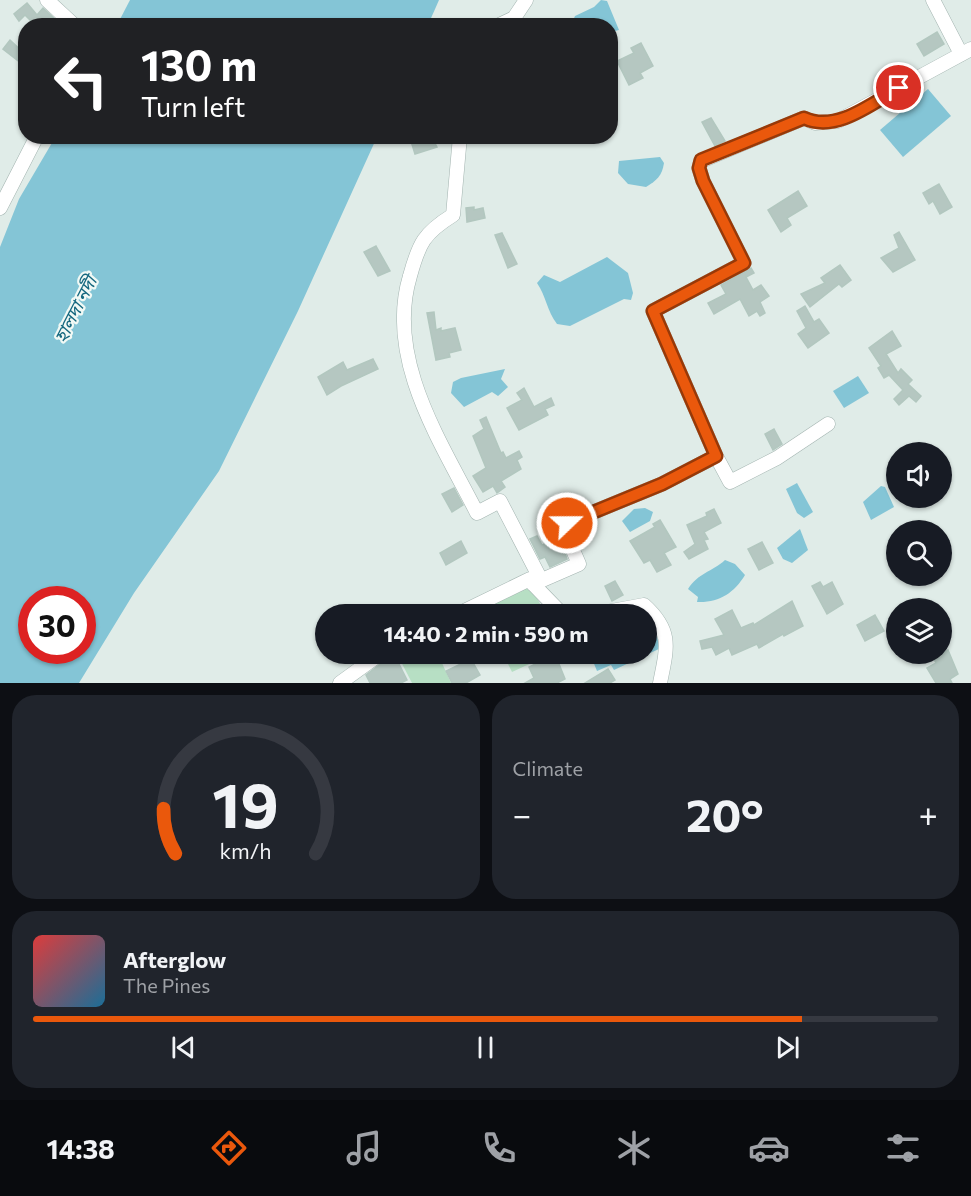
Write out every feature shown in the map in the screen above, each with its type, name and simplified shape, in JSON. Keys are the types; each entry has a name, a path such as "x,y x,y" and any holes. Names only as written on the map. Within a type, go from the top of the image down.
{"street":[{"path":"47,0 66,18"},
{"path":"514,18 526,0"},
{"path":"828,424 777,458 730,482 716,456 653,311 744,263 703,181 699,168 701,160 804,118 816,123 838,121 966,51 933,0"},
{"path":"0,208 33,144"},
{"path":"459,144 453,215 432,229 422,240 405,292 402,326 408,362 429,417 477,513 500,501 537,582 554,604"},
{"path":"479,604 530,579 537,582 579,564 569,541 567,523 662,484 716,456"},
{"path":"657,616 668,643 660,683"},
{"path":"340,683 366,664"}],"green space":[{"path":"530,585 540,604 489,604"},
{"path":"402,664 442,664 451,683 412,683"},
{"path":"508,664 529,664 512,672"}],"water":[{"path":"130,0 439,0 431,18 121,18"},
{"path":"601,0 607,1 614,18 574,18 594,7"},
{"path":"928,89 951,116 903,157 880,130"},
{"name":"হালদা নদী","path":"51,144 374,144 298,311 219,471 134,593 96,655 96,586 18,586 18,664 91,664 79,683 0,683 0,247 19,199"},
{"path":"660,157 664,163 662,171 656,180 646,187 628,184 618,173 619,161"},
{"path":"607,257 628,273 633,293 631,300 624,299 570,326 557,324 537,283 544,275 560,282"},
{"path":"505,369 501,379 508,387 498,396 492,392 464,407 451,393 453,382 461,378"},
{"path":"858,376 869,393 844,408 833,391"},
{"path":"797,483 813,512 804,518 797,513 786,489"},
{"path":"881,486 886,489 886,508 892,508 871,520 863,502"},
{"path":"645,508 653,512 650,521 630,532 622,521 634,509"},
{"path":"800,529 808,550 792,563 783,559 777,548"},
{"path":"725,560 735,564 745,575 725,596 712,601 697,602 698,597 688,589 696,579"},
{"path":"657,638 661,648 657,650"},
{"path":"594,664 627,664 614,670 611,665 597,671"}],"building":[{"path":"27,3 37,15 43,8 54,18 28,18 25,15 18,20 14,14"},
{"path":"937,32 944,44 924,56 917,44"},
{"path":"10,40 18,48 18,61 3,49"},
{"path":"641,43 653,66 640,73 643,78 629,85 618,61 634,53 631,48"},
{"path":"711,118 725,141 715,146 702,122"},
{"path":"412,144 435,144 437,147 415,154"},
{"path":"939,184 952,207 940,214 933,201 929,204 923,193"},
{"path":"798,191 807,206 787,218 791,225 781,232 768,210"},
{"path":"474,207 474,210 483,208 485,218 467,222 466,208"},
{"path":"899,232 915,260 893,272 881,258 899,248 894,235"},
{"path":"502,233 517,264 508,268 495,235"},
{"path":"376,246 390,271 378,276 364,252"},
{"path":"840,265 851,280 842,287 839,284 810,307 801,294 825,283 821,278"},
{"path":"751,268 754,273 746,277 753,290 761,285 769,296 760,302 765,313 760,316 757,311 749,316 740,299 714,314 708,303 726,294 721,285"},
{"path":"805,306 814,322 819,319 829,333 808,348 798,334 806,328 797,311"},
{"path":"434,312 436,330 455,328 461,350 449,353 450,357 436,360 427,313"},
{"path":"892,331 901,346 886,354 898,373 901,369 912,380 908,384 921,396 916,402 909,396 899,405 894,399 903,390 889,375 884,378 878,368 881,366 869,348"},
{"path":"373,359 378,369 327,395 318,377 343,362 347,370"},
{"path":"524,388 534,407 551,398 554,405 545,409 548,415 519,430 507,408 522,400 517,393"},
{"path":"486,417 501,453 503,452 506,458 519,451 522,457 517,460 521,469 501,481 505,487 497,493 493,486 483,492 473,476 486,468 473,436 484,429 480,420"},
{"path":"774,429 782,444 773,450 765,434"},
{"path":"454,488 463,505 452,512 442,494"},
{"path":"714,509 721,523 704,532 708,539 704,540 708,549 689,559 684,552 695,544 687,525 707,516 706,513"},
{"path":"660,520 676,547 664,553 671,565 657,572 650,560 644,563 630,541 655,527 653,524"},
{"path":"537,536 542,545 560,539 567,559 550,567 545,557 540,559 530,539"},
{"path":"461,541 467,553 446,565 440,553"},
{"path":"762,542 773,563 759,570 748,549"},
{"path":"615,581 623,595 612,601 605,586"},
{"path":"820,582 823,587 832,582 843,604 827,614 812,586"},
{"path":"792,601 803,626 759,648 757,644 732,655 729,648 716,655 712,647 702,649 700,641 724,635 715,619 732,610 741,628 753,623 754,625"},
{"path":"875,615 884,631 865,641 857,625"},
{"path":"952,660 958,674 950,679 952,683 936,683 927,668 934,664 952,664"},
{"path":"381,664 399,664 407,680 401,683 370,683 366,675"},
{"path":"461,664 474,664 480,675 466,683 452,683 446,671"},
{"path":"535,664 559,664 565,679 557,683 525,683 534,678 529,667"},
{"path":"608,669 615,680 610,683 585,683"}],"route":[{"path":"567,523 662,484 716,456 653,311 744,263 703,181 699,168 701,160 804,118 816,123 838,121 899,88"}]}
